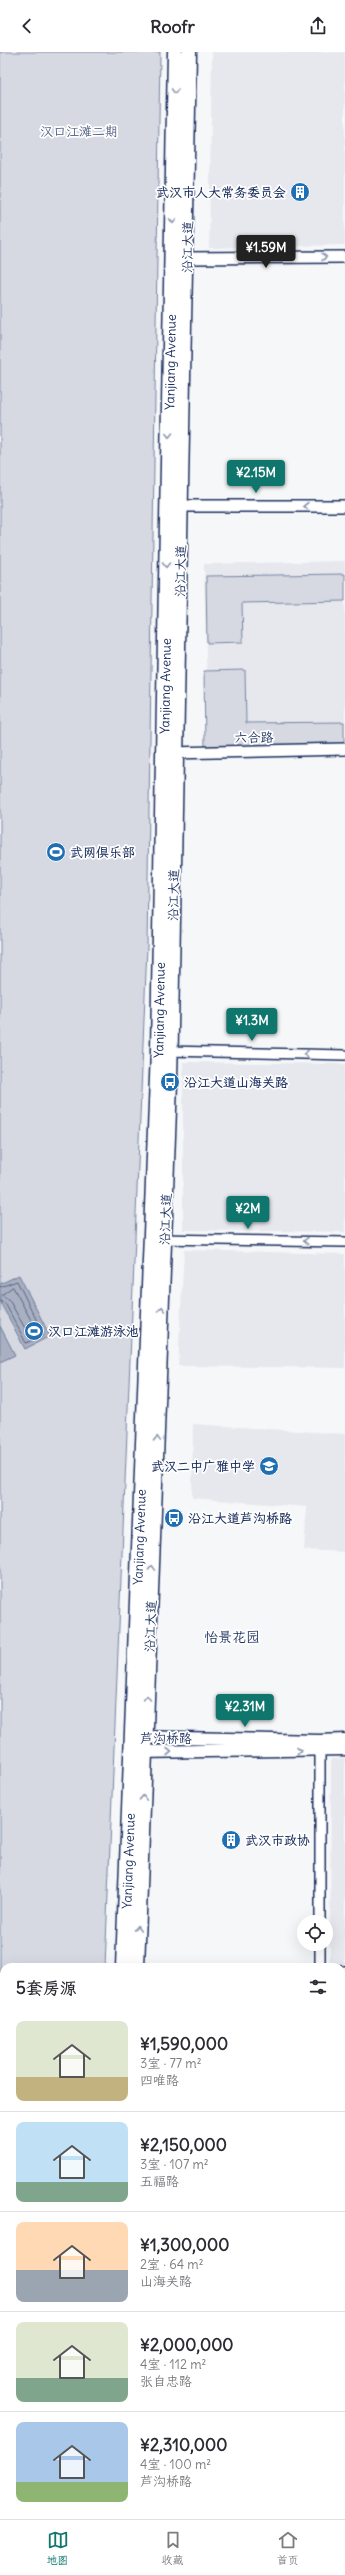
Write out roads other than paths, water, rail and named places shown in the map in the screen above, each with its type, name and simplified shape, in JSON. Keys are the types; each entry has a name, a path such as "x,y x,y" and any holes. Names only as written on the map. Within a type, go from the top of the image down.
{"main road":[{"name":"Yanjiang Avenue","path":"170,753 167,506 175,52"},
{"name":"沿江大道","path":"145,1737 164,1051 170,753 182,506 189,52"},
{"name":"Yanjiang Avenue","path":"124,1963 130,1752 158,1239"},
{"name":"芦沟桥路","path":"131,1737 320,1746 345,1749"},
{"name":"Yanjiang Avenue","path":"137,1963 145,1737"},
{"name":"芦沟桥路","path":"130,1752 320,1746 345,1740"}],"street":[{"path":"187,258 345,257"},
{"path":"167,506 345,506"},
{"name":"六合路","path":"170,753 345,749"},
{"path":"164,1051 345,1055"},
{"path":"158,1239 345,1242"},
{"path":"320,1746 320,1915"},
{"path":"320,1951 320,1963"}],"water":[{"path":"19,1275 50,1336 25,1349 0,1301 0,1284"},
{"path":"0,1326 15,1355 0,1362"}],"place":[{"name":"武汉市人大常务委员会","path":"300,192"},
{"name":"武网俱乐部","path":"56,852"},
{"name":"沿江大道山海关路","path":"170,1082"},
{"name":"汉口江滩游泳池","path":"34,1331"},
{"name":"武汉二中广雅中学","path":"269,1466"},
{"name":"沿江大道芦沟桥路","path":"174,1518"},
{"name":"武汉市政协","path":"231,1840"}],"district":[{"name":"怡景花园","path":"232,1637"}],"park label":[{"name":"汉口江滩二期","path":"79,131"}]}
